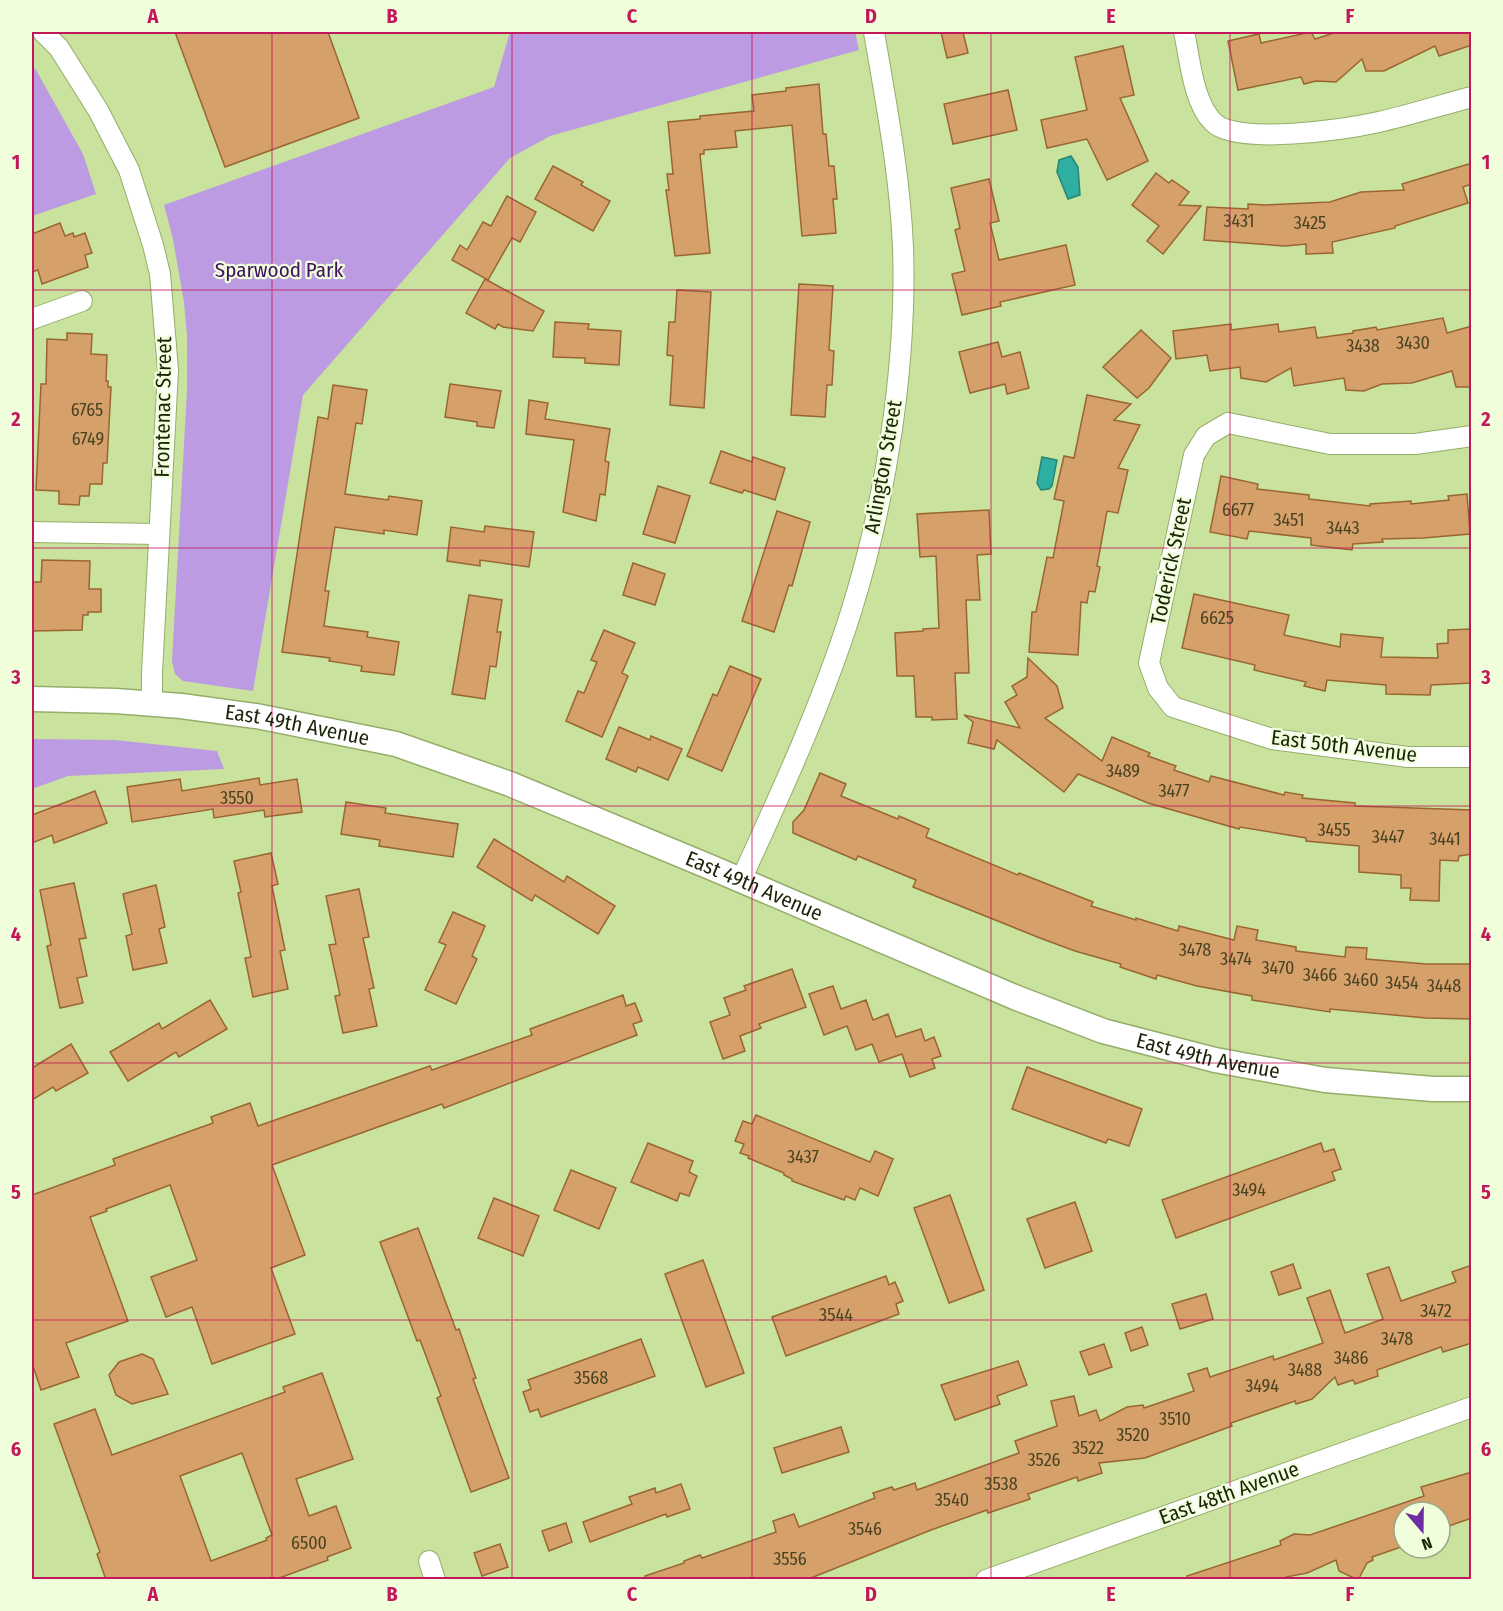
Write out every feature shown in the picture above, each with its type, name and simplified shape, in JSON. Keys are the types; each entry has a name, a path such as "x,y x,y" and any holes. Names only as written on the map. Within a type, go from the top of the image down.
{"street":[{"name":"Frontenac Street","path":"43,32 59,48 98,110 129,170 160,274 168,370 158,534 152,704"},
{"name":"Arlington Street","path":"741,880 810,721 851,613 870,546 886,467 897,386 903,246 894,157 874,32"},
{"path":"1184,32 1200,103 1214,124 1241,134 1285,134 1377,122 1472,97"},
{"path":"32,320 82,301"},
{"name":"Toderick Street","path":"1158,688 1149,663 1194,455 1206,436 1228,423 1330,444 1415,444 1472,436"},
{"path":"32,532 158,534"},
{"name":"East 50th Avenue","path":"1158,688 1173,707 1272,739 1408,757 1472,758"},
{"name":"East 49th Avenue","path":"32,699 152,704 256,717 396,744 510,784 1017,998 1103,1031 1205,1057 1302,1076 1433,1089 1472,1089"},
{"name":"East 48th Avenue","path":"987,1580 1472,1407"}],"green space":[{"name":"Sparwood Park","path":"510,32 855,32 859,50 550,136 510,158 303,395 253,691 183,681 175,674 172,661 187,390 187,336 184,302 173,239 164,205 494,87"},
{"path":"32,66 83,154 96,194 32,216"},
{"path":"32,739 115,740 217,751 224,769 68,776 32,789"}],"water":[{"path":"1071,156 1078,167 1080,195 1068,199 1057,172 1059,160"},
{"path":"1042,457 1057,460 1052,486 1041,490 1037,483"}],"building":[{"path":"175,32 328,32 359,118 225,167"},
{"path":"941,32 963,32 968,53 947,58"},
{"path":"1311,32 1315,39 1337,32 1472,32 1472,45 1439,56 1435,46 1384,71 1366,71 1362,59 1336,82 1316,81 1304,84 1301,77 1238,90 1228,41 1259,34 1261,43"},
{"path":"1123,46 1134,95 1120,98 1148,161 1107,180 1087,139 1047,148 1041,120 1087,110 1075,57"},
{"path":"819,84 823,134 826,134 829,166 834,166 837,199 833,199 836,233 802,236 792,125 735,131 737,147 704,150 704,154 700,154 710,253 675,256 666,190 669,190 667,174 673,174 668,122 700,119 700,116 754,111 752,95"},
{"path":"1008,90 1017,130 953,144 944,104"},
{"path":"1472,163 1472,184 1463,187 1468,203 1395,226 1395,228 1332,242 1333,253 1306,254 1306,244 1285,246 1204,240 1207,207 1248,209 1248,204 1330,202 1361,192 1404,190 1402,184"},
{"path":"553,166 583,182 581,185 610,201 593,231 535,199"},
{"path":"1156,173 1169,183 1172,180 1189,192 1179,205 1201,206 1163,254 1147,241 1159,226 1132,205"},
{"path":"989,179 999,221 990,223 999,260 1066,245 1075,285 1000,302 1001,306 962,315 952,274 965,271 955,230 960,228 951,188"},
{"path":"507,196 536,212 520,242 512,238 488,280 452,260 460,245 467,250 483,222 491,226"},
{"path":"60,223 65,236 73,233 74,237 85,233 92,253 85,255 88,267 42,284 38,270 32,272 32,234"},
{"path":"485,279 544,311 533,331 503,327 498,324 495,329 466,313"},
{"path":"799,284 833,286 829,350 834,351 832,385 827,385 825,417 791,415"},
{"path":"677,290 711,292 704,408 670,405 673,356 667,355 669,322 675,322"},
{"path":"1443,318 1447,333 1472,326 1472,387 1456,387 1452,371 1412,383 1382,384 1364,391 1346,390 1344,378 1294,386 1291,368 1266,382 1241,378 1240,367 1210,371 1207,355 1176,359 1173,331 1231,324 1231,330 1278,324 1279,332 1315,327 1317,338"},
{"path":"555,322 589,324 588,329 621,331 619,365 585,363 585,358 553,357"},
{"path":"1141,330 1171,358 1149,388 1137,398 1103,367"},
{"path":"67,333 92,334 91,354 107,355 106,381 108,381 108,387 111,387 107,463 103,463 102,484 90,484 89,496 80,496 79,505 59,504 59,491 36,490 41,384 46,384 47,339 67,340"},
{"path":"998,342 1002,357 1020,352 1029,388 1007,394 1005,384 970,393 959,352"},
{"path":"450,384 501,391 494,428 477,426 477,422 445,417"},
{"path":"333,385 367,390 362,424 356,423 345,494 388,500 389,496 422,501 417,535 384,530 384,534 335,527 325,591 329,591 324,626 368,632 367,637 399,642 394,675 361,671 362,666 329,661 330,658 282,652 318,417 328,419"},
{"path":"1087,395 1131,404 1114,420 1140,425 1118,468 1128,470 1118,513 1107,511 1097,566 1100,567 1095,592 1089,591 1087,603 1081,602 1078,655 1029,652 1032,612 1036,612 1047,557 1053,558 1064,501 1054,499 1064,456 1074,458"},
{"path":"529,400 548,403 545,419 610,429 605,461 609,462 605,495 600,494 596,521 563,512 574,440 526,434"},
{"path":"721,451 752,462 753,457 785,468 775,500 744,490 742,493 710,483"},
{"path":"1221,476 1258,484 1257,489 1309,495 1309,499 1370,506 1370,504 1411,501 1411,504 1449,500 1448,496 1467,494 1470,534 1382,539 1383,542 1353,544 1352,550 1311,545 1311,538 1249,531 1247,539 1210,532"},
{"path":"658,486 690,496 675,543 643,534"},
{"path":"989,510 991,554 977,555 980,600 966,600 969,673 955,673 957,719 932,720 932,717 916,717 914,676 897,676 895,633 939,628 936,556 920,557 917,514"},
{"path":"777,511 810,522 792,586 789,585 774,632 742,621"},
{"path":"485,526 534,532 529,567 480,560 480,566 447,561 451,527 484,532"},
{"path":"42,560 90,561 89,589 101,589 101,612 88,612 88,615 83,615 82,630 32,631 32,582 41,582"},
{"path":"633,563 665,574 655,605 623,595"},
{"path":"1194,594 1289,615 1284,635 1340,647 1341,634 1383,638 1381,657 1438,658 1437,644 1448,643 1448,630 1472,629 1472,683 1431,685 1430,695 1386,694 1386,685 1327,680 1325,691 1304,686 1306,682 1254,670 1255,665 1182,648"},
{"path":"469,595 502,600 497,632 501,632 496,667 490,666 485,699 452,694"},
{"path":"604,630 635,643 622,673 628,676 602,737 566,721 578,691 584,693 597,662 591,660"},
{"path":"1028,658 1057,686 1063,708 1045,718 1102,761 1112,737 1150,753 1148,756 1176,766 1174,770 1209,782 1211,776 1284,795 1285,792 1303,795 1302,798 1355,803 1355,806 1472,810 1472,854 1459,856 1458,861 1440,860 1439,901 1410,900 1411,888 1401,888 1401,875 1359,872 1359,846 1306,841 1306,838 1240,827 1239,829 1148,803 1078,774 1064,792 997,740 994,749 968,743 973,722 964,715 1020,728 1005,702 1017,695 1012,686 1027,677"},
{"path":"730,666 761,679 722,771 687,756 713,694 717,696"},
{"path":"619,727 650,740 651,736 682,749 668,780 638,767 636,772 606,759"},
{"path":"820,773 846,784 841,796 929,829 926,837 1018,875 1019,873 1093,902 1091,906 1136,920 1136,918 1178,931 1179,926 1234,940 1237,926 1258,930 1256,940 1296,947 1296,951 1345,957 1346,947 1367,948 1366,959 1426,964 1472,964 1472,1019 1426,1018 1330,1009 1330,1012 1252,1000 1252,996 1197,986 1157,975 1156,979 1120,967 1121,964 1040,938 913,887 916,880 858,856 856,860 793,833 793,822 804,810"},
{"path":"259,778 260,785 297,779 302,812 265,817 264,810 214,818 213,809 132,822 127,787 180,779 182,791"},
{"path":"95,791 107,823 54,843 52,835 32,843 32,815"},
{"path":"346,802 386,808 385,813 458,824 453,857 379,846 380,840 341,834"},
{"path":"494,839 564,882 567,876 615,906 598,934 535,895 532,901 477,867"},
{"path":"271,853 278,884 272,886 285,950 280,951 288,989 253,997 245,958 251,957 234,861"},
{"path":"74,883 86,938 79,939 87,976 77,978 83,1003 60,1008 47,946 51,945 40,890"},
{"path":"156,885 165,927 159,929 167,963 133,970 126,936 132,934 123,894"},
{"path":"359,889 369,937 363,938 374,988 369,989 377,1026 343,1033 335,996 340,995 329,945 336,944 326,896"},
{"path":"453,912 485,926 472,956 477,959 456,1004 425,990 446,945 439,942"},
{"path":"792,969 806,1007 759,1024 761,1028 740,1036 745,1051 723,1059 710,1022 730,1015 724,998 746,990 744,986"},
{"path":"833,986 841,1009 866,1000 873,1020 888,1014 896,1037 921,1029 925,1041 934,1037 941,1056 932,1059 935,1068 910,1077 902,1054 879,1062 872,1044 856,1050 847,1026 824,1035 809,994"},
{"path":"623,995 626,1006 635,1003 642,1021 633,1024 637,1035 444,1108 442,1104 272,1165 305,1255 271,1268 295,1334 212,1364 192,1307 166,1317 151,1277 197,1260 170,1185 90,1217 128,1321 66,1343 79,1377 41,1390 32,1363 32,1195 115,1165 113,1159 213,1123 211,1117 250,1103 258,1126 430,1066 432,1070 532,1035 530,1029"},
{"path":"210,1000 227,1029 179,1057 176,1052 128,1081 110,1052 159,1023 162,1029"},
{"path":"71,1044 88,1073 56,1091 53,1087 32,1100 32,1068"},
{"path":"1027,1067 1142,1109 1129,1146 1108,1139 1106,1143 1012,1109"},
{"path":"756,1115 870,1162 875,1151 893,1159 878,1196 860,1188 855,1200 846,1196 844,1200 792,1181 784,1173 740,1153 744,1144 735,1141 743,1121 752,1124"},
{"path":"648,1143 693,1161 689,1172 697,1176 689,1196 680,1193 677,1201 631,1182"},
{"path":"1321,1143 1324,1152 1334,1149 1341,1169 1332,1172 1335,1180 1176,1238 1162,1200"},
{"path":"571,1170 616,1188 599,1229 554,1210"},
{"path":"950,1195 984,1290 949,1303 914,1208"},
{"path":"494,1198 539,1216 523,1256 478,1238"},
{"path":"1075,1202 1092,1251 1045,1268 1027,1219"},
{"path":"418,1228 456,1330 459,1329 476,1378 473,1379 509,1478 471,1492 437,1398 441,1396 420,1340 417,1341 380,1242"},
{"path":"703,1260 744,1373 706,1387 665,1274"},
{"path":"1293,1264 1301,1288 1279,1295 1271,1272"},
{"path":"1472,1265 1472,1343 1443,1352 1441,1347 1377,1370 1378,1376 1355,1384 1353,1380 1338,1385 1335,1377 1312,1399 1296,1404 1295,1401 1231,1423 1232,1426 1145,1458 1099,1463 1102,1473 1078,1481 1077,1477 1028,1494 1030,1499 988,1513 987,1510 931,1530 806,1580 646,1580 645,1576 700,1555 702,1558 776,1532 773,1521 794,1514 799,1527 875,1498 873,1493 892,1487 894,1490 915,1483 917,1490 1019,1453 1015,1441 1057,1426 1051,1401 1074,1396 1079,1416 1096,1410 1100,1421 1127,1407 1143,1405 1144,1408 1194,1391 1188,1374 1207,1368 1210,1377 1273,1356 1274,1360 1323,1343 1307,1298 1330,1290 1345,1333 1383,1319 1367,1274 1389,1267 1401,1301 1456,1282 1452,1272"},
{"path":"886,1276 889,1285 895,1282 903,1301 896,1304 899,1314 786,1356 772,1317"},
{"path":"1206,1294 1213,1319 1180,1329 1172,1304"},
{"path":"1142,1327 1148,1345 1131,1351 1125,1333"},
{"path":"641,1339 655,1376 541,1417 538,1409 530,1412 523,1392 531,1389 528,1380"},
{"path":"1104,1344 1112,1367 1089,1375 1080,1352"},
{"path":"142,1354 153,1359 168,1394 132,1404 116,1395 109,1375 119,1362"},
{"path":"1018,1361 1027,1385 997,1396 1000,1404 955,1420 941,1385"},
{"path":"322,1373 353,1459 296,1479 309,1516 336,1506 351,1548 327,1557 328,1560 274,1580 106,1580 97,1554 100,1552 54,1424 95,1409 112,1455 285,1392 283,1387","holes":["242,1453 272,1535 266,1538 267,1540 211,1561 180,1476"]},
{"path":"841,1427 849,1452 782,1473 774,1448"},
{"path":"1472,1472 1472,1518 1452,1525 1452,1500 1412,1500 1424,1496 1421,1487"},
{"path":"681,1484 690,1509 667,1517 666,1514 590,1542 583,1522 632,1504 629,1497 655,1488 656,1493"},
{"path":"1392,1507 1392,1550 1372,1557 1373,1560 1367,1563 1358,1580 1339,1571 1336,1560 1307,1573 1286,1577 1287,1580 1187,1580 1187,1576 1281,1545 1280,1541 1294,1534 1310,1535"},
{"path":"566,1523 572,1542 549,1551 542,1531"},
{"path":"500,1544 508,1567 482,1576 474,1553"}]}
